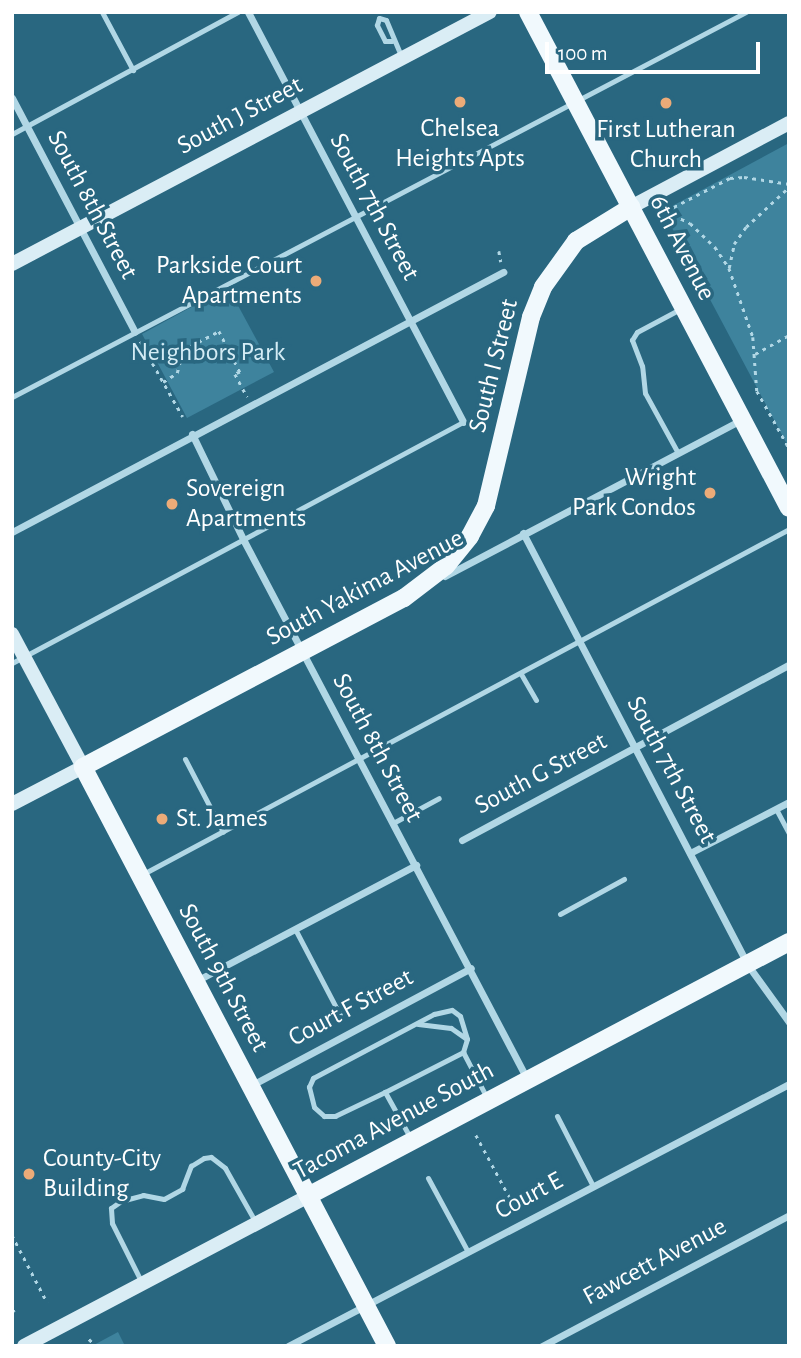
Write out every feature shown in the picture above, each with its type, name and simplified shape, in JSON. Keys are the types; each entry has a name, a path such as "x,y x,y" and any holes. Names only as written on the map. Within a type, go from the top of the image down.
{"main road":[{"name":"South J Street","path":"12,264 490,12"},
{"name":"6th Avenue","path":"528,12 789,509"},
{"name":"South I Street","path":"404,598 446,566 479,521 491,487 531,317 543,287 576,241 631,207 789,122"},
{"name":"South Yakima Avenue","path":"12,804 404,598"},
{"name":"South 9th Street","path":"12,634 18,659 83,767 387,1346"},
{"name":"Tacoma Avenue South","path":"24,1346 411,1139 789,942"}],"street":[{"name":"South 7th Street","path":"248,12 463,422"},
{"name":"South 8th Street","path":"12,98 135,332"},
{"name":"South I Street","path":"12,532 192,434 503,272"},
{"name":"South Yakima Avenue","path":"404,598 742,419"},
{"name":"South 8th Street","path":"192,434 244,541 528,1080"},
{"name":"South 7th Street","path":"523,533 747,964 789,1022"},
{"name":"South G Street","path":"462,841 789,665"},
{"path":"690,853 789,802"},
{"path":"195,982 415,865"},
{"name":"Court F Street","path":"250,1086 471,968"},
{"name":"Court E","path":"288,1346 789,1084"},
{"name":"Fawcett Avenue","path":"542,1346 789,1215"}],"lane":[{"path":"102,12 133,69"},
{"path":"12,134 238,12"},
{"path":"12,397 746,12"},
{"path":"392,41 402,58"},
{"path":"678,453 645,393 642,366 632,340 637,332 683,308"},
{"path":"18,659 463,422"},
{"path":"140,876 789,529"},
{"path":"521,674 536,700"},
{"path":"185,759 223,832"},
{"path":"393,823 439,798"},
{"path":"776,809 789,833"},
{"path":"560,914 624,879"},
{"path":"295,929 340,1015"},
{"path":"463,1052 335,1115 324,1116 314,1107 309,1087 313,1078 434,1014 452,1010 460,1016 467,1039 463,1052 489,1100"},
{"path":"416,1023 451,1028 467,1039"},
{"path":"385,1092 411,1139"},
{"path":"557,1116 593,1186"},
{"path":"142,1283 112,1223 111,1208 121,1201 143,1195 164,1199 182,1189 191,1166 211,1157 232,1177 256,1223"},
{"path":"428,1178 468,1252"}],"path":[{"path":"789,185 744,177 730,178 666,211 690,223 715,247 729,268 753,337 757,391 789,448"},
{"path":"729,268 734,244 746,227 789,185"},
{"path":"163,382 177,373 183,350 219,331 240,372 235,374 251,404"},
{"path":"135,332 183,417"},
{"path":"754,355 789,335"},
{"path":"477,1135 518,1214"},
{"path":"12,1235 47,1302"},
{"path":"12,1312 16,1308"},
{"path":"89,1339 96,1346"}],"green space":[{"path":"789,143 789,448 663,211"},
{"name":"Neighbors Park","path":"228,287 274,372 187,418 142,334"},
{"path":"118,1332 125,1346 92,1346"}],"place":[{"name":"Chelsea Heights Apts","path":"460,102"},
{"name":"First Lutheran Church","path":"666,103"},
{"name":"Parkside Court Apartments","path":"316,281"},
{"name":"Wright Park Condos","path":"710,493"},
{"name":"Sovereign Apartments","path":"172,504"},
{"name":"St. James","path":"162,819"},
{"name":"County-City Building","path":"29,1174"}]}
